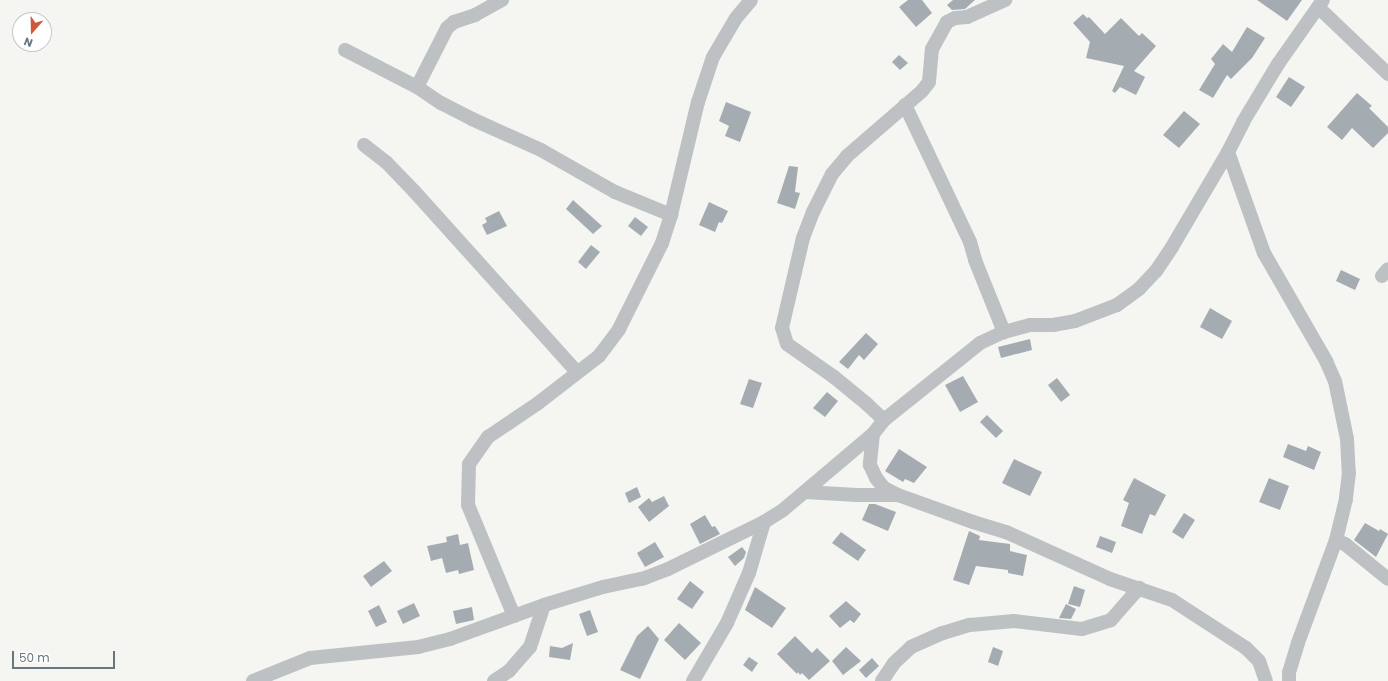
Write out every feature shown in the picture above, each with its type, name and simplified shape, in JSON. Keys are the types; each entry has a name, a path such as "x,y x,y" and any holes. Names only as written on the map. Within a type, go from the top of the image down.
{"street":[{"path":"417,87 447,28 454,22 475,15 502,0"},
{"path":"514,616 468,505 469,464 488,437 537,404 599,356 619,329 662,242 671,215 698,102 713,57 736,18 751,0"},
{"path":"884,420 868,404 834,377 787,344 782,328 803,238 821,193 832,174 847,156 922,91 929,82 932,49 947,22 955,18 967,17 1005,0"},
{"path":"254,681 310,658 418,647 450,639 544,605 603,587 661,572 764,522 806,492 873,434 884,420 980,343 1004,332 1030,325 1053,325 1075,321 1117,305 1139,289 1156,271 1172,247 1228,152 1243,122 1278,64 1321,3 1387,70"},
{"path":"345,50 417,87 441,103 541,150 615,192 671,215"},
{"path":"905,105 970,242 975,260 1004,332"},
{"path":"364,145 387,163 414,191 577,372"},
{"path":"1228,152 1264,253 1326,360 1335,381 1347,439 1349,473 1346,498 1336,540 1284,681"},
{"path":"873,434 870,465 876,478 884,488 898,495 973,522 1006,532 1078,566 1110,579 1172,600 1246,648 1259,662 1266,681"},
{"path":"806,492 857,495 898,495"},
{"path":"693,681 727,623 749,573 764,522"},
{"path":"1336,540 1345,544 1388,578"},
{"path":"882,681 894,663 911,647 943,633 970,625 1014,621 1082,629 1111,620 1139,588"},
{"path":"494,681 509,671 530,647 544,605"}],"building":[{"path":"908,0 922,0 932,13 916,27 899,7"},
{"path":"953,0 975,0 965,9 952,10 947,5"},
{"path":"1257,0 1302,0 1287,21"},
{"path":"1083,14 1087,18 1089,17 1105,34 1121,18 1139,36 1142,33 1156,46 1134,71 1145,77 1136,95 1120,87 1115,93 1112,91 1124,66 1086,58 1090,42 1073,23"},
{"path":"1247,27 1265,38 1252,58 1231,79 1227,75 1213,98 1199,90 1215,64 1211,59 1223,44 1232,52"},
{"path":"899,55 908,63 900,70 892,62"},
{"path":"1289,77 1305,87 1291,107 1276,97"},
{"path":"1357,93 1372,106 1369,108 1388,127 1388,133 1373,148 1352,128 1342,140 1327,127"},
{"path":"726,102 751,112 740,142 725,136 729,126 719,121"},
{"path":"1184,111 1200,124 1179,148 1163,135"},
{"path":"789,166 798,167 795,192 800,193 795,209 777,203"},
{"path":"573,200 602,226 593,234 566,209"},
{"path":"709,202 728,211 722,223 719,222 715,232 699,225"},
{"path":"499,211 507,226 487,235 482,225 487,222 485,218"},
{"path":"635,217 648,227 641,236 628,226"},
{"path":"591,245 600,252 586,269 578,262"},
{"path":"1341,270 1360,279 1355,290 1336,281"},
{"path":"1210,308 1232,321 1222,339 1200,327"},
{"path":"866,333 878,344 864,360 859,355 848,369 839,362"},
{"path":"1030,339 1032,350 1001,358 998,347"},
{"path":"963,376 978,402 960,412 945,385"},
{"path":"1057,378 1070,395 1061,402 1048,385"},
{"path":"749,379 762,383 753,408 740,404"},
{"path":"827,392 838,401 825,417 813,408"},
{"path":"987,415 1003,431 996,438 980,422"},
{"path":"1288,444 1306,451 1308,446 1321,452 1314,470 1283,457"},
{"path":"899,449 927,467 914,483 905,479 903,482 885,471"},
{"path":"1014,459 1042,472 1030,496 1002,483"},
{"path":"1134,478 1166,495 1155,516 1150,514 1142,534 1121,526 1129,503 1123,500"},
{"path":"1269,478 1289,486 1280,510 1259,502"},
{"path":"637,487 641,497 629,503 625,493"},
{"path":"664,496 669,506 649,522 638,507 649,498 652,502"},
{"path":"869,504 875,504 896,512 888,531 862,520"},
{"path":"1184,513 1195,520 1183,539 1172,532"},
{"path":"705,515 712,527 715,526 720,534 700,544 690,524"},
{"path":"1365,523 1388,534 1376,557 1354,540"},
{"path":"969,531 980,536 979,540 1010,544 1010,551 1027,555 1023,576 1008,573 1008,570 976,566 969,585 953,580"},
{"path":"841,532 866,550 858,561 832,543"},
{"path":"458,534 460,545 468,543 474,570 459,574 458,570 446,573 442,558 431,561 427,546 447,542 446,537"},
{"path":"1100,536 1116,542 1112,553 1096,547"},
{"path":"655,542 664,557 645,567 637,553"},
{"path":"742,547 746,552 744,558 735,566 728,557"},
{"path":"384,561 392,571 371,587 363,576"},
{"path":"690,581 704,592 692,609 677,599"},
{"path":"1074,586 1085,590 1080,607 1068,604"},
{"path":"755,587 786,608 772,628 745,610"},
{"path":"846,601 861,614 854,623 850,620 840,628 829,616"},
{"path":"414,603 420,616 403,624 397,611"},
{"path":"1066,604 1076,609 1071,619 1059,618"},
{"path":"379,605 387,622 376,627 368,611"},
{"path":"472,607 474,620 456,624 453,611"},
{"path":"590,610 598,632 587,636 579,614"},
{"path":"679,623 701,643 685,660 664,640"},
{"path":"648,626 659,639 640,679 620,670 637,636"},
{"path":"795,636 812,653 817,648 830,661 809,680 802,673 800,675 798,672 797,674 777,654"},
{"path":"573,643 570,660 549,657 550,646 562,648"},
{"path":"846,647 861,661 843,675 832,661"},
{"path":"993,647 1003,651 998,666 988,662"},
{"path":"749,657 758,663 752,672 743,665"},
{"path":"872,658 879,666 866,678 859,670"}]}
